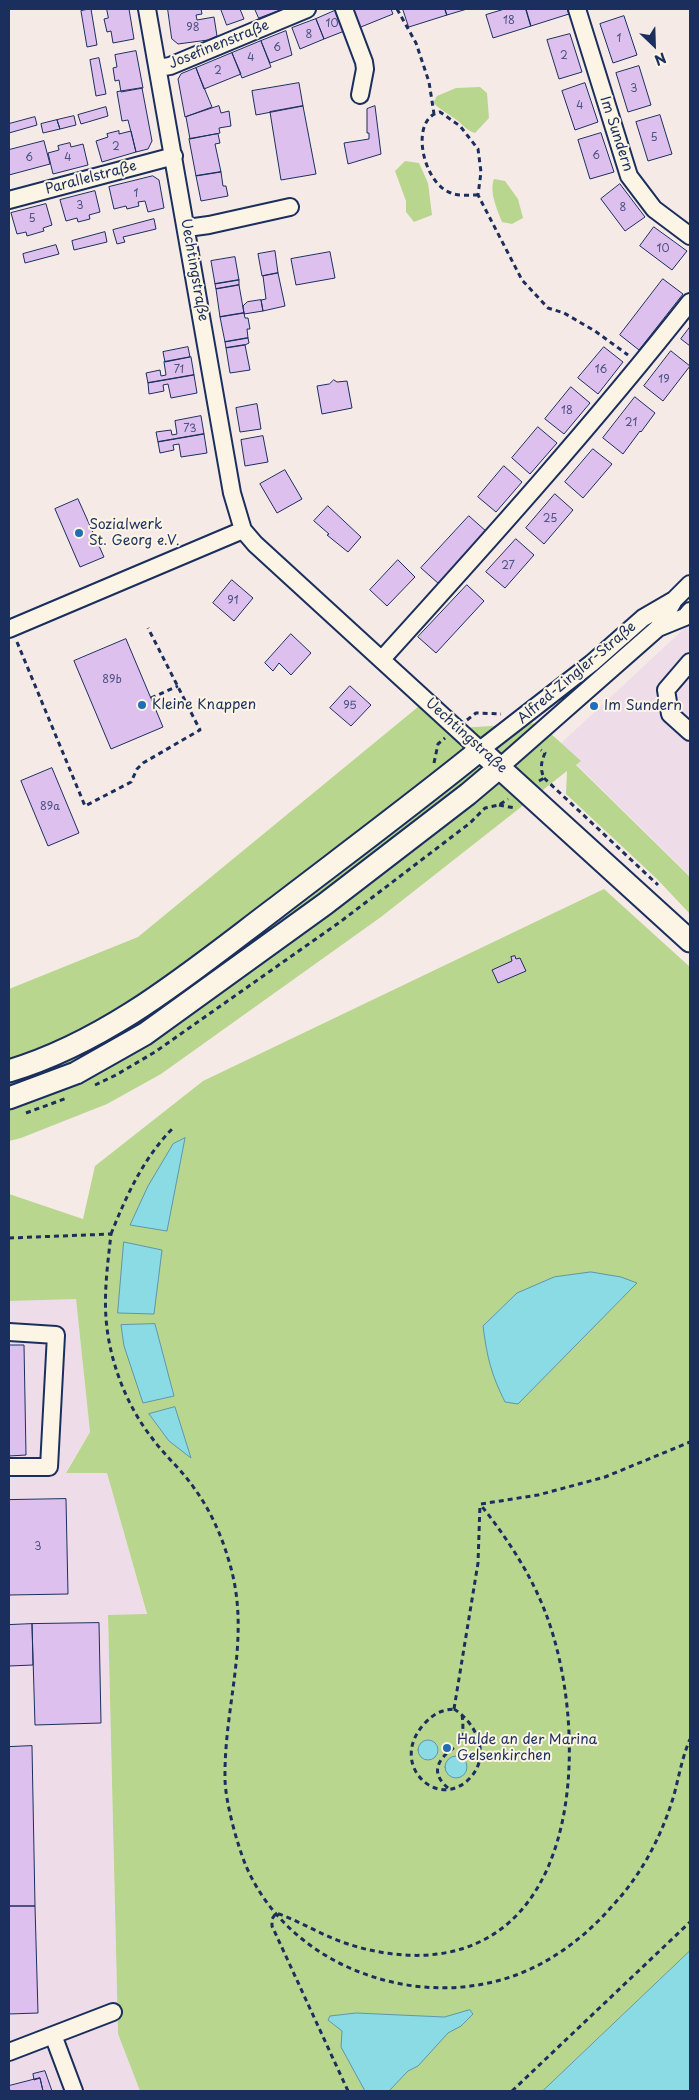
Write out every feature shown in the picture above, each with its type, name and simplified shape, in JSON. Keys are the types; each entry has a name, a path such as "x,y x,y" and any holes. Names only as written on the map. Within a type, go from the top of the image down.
{"main road":[{"name":"Uechtingstraße","path":"480,750 690,941"},
{"path":"9,1071 30,1064 94,1036 172,986 480,750"},
{"path":"9,1098 76,1073 145,1034 325,904 468,794 500,767"}],"street":[{"name":"Uechtingstraße","path":"148,9 232,494 243,530 255,544 480,750"},
{"name":"Josefinenstraße","path":"158,68 170,66 308,9"},
{"path":"344,9 364,62 365,69 360,95"},
{"name":"Im Sundern","path":"577,9 630,176 654,209 690,236"},
{"name":"Parallelstraße","path":"9,200 174,156"},
{"path":"187,228 290,207"},
{"path":"382,659 640,365 690,302"},
{"path":"10,628 243,530"},
{"name":"Alfred-Zingler-Straße","path":"480,750 584,669 643,618 674,600 690,584"},
{"name":"Alfred-Zingler-Straße","path":"500,767 658,628 674,600"},
{"path":"658,628 685,617 690,611"},
{"path":"690,662 666,690 670,714 690,732"},
{"path":"9,1332 56,1335 49,1467 9,1467"},
{"path":"9,2052 113,2012"},
{"path":"52,2035 74,2091"}],"path":[{"path":"397,9 416,43 429,82 434,114"},
{"path":"478,195 452,194 430,175 423,154 422,140 426,125 434,114 440,112 452,118 478,149 481,172 478,195 522,280 548,308 564,313 595,331 640,365"},
{"path":"10,628 85,806 131,782 143,763 200,730 148,628"},
{"path":"151,698 178,686"},
{"path":"467,720 476,713 502,714 507,719"},
{"path":"440,768 434,762 438,744 445,738"},
{"path":"537,746 545,753 541,760 544,778 662,889"},
{"path":"537,782 544,778"},
{"path":"174,1127 162,1139 141,1167 124,1201 111,1234 106,1272 106,1318 113,1359 121,1382 151,1437 195,1489 212,1518 228,1557 235,1584 239,1652 226,1738 225,1781 234,1826 246,1866 264,1898 276,1913 318,1952 351,1969 384,1981 419,1988 462,1987 498,1981 534,1967 565,1950 591,1928 633,1882 649,1856 664,1823 674,1794 681,1761 690,1739"},
{"path":"9,1238 111,1234"},
{"path":"480,1504 538,1496 605,1477 690,1442"},
{"path":"276,1913 294,1919 346,1944 398,1955 437,1954 460,1950 486,1939 509,1923 539,1887 552,1857 561,1826 566,1796 569,1766 569,1726 566,1687 546,1615 532,1584 516,1554 480,1504"},
{"path":"454,1709 478,1564 480,1504"},
{"path":"454,1709 462,1714 474,1729 478,1739 481,1757 479,1764 472,1776 460,1786 448,1789 425,1783 415,1770 410,1755 414,1738 430,1717 443,1710 454,1709"},
{"path":"448,1789 438,1777 437,1770 445,1756 459,1744 462,1738 462,1714"},
{"path":"276,1913 272,1919 272,1926 348,2091"},
{"path":"512,2091 690,1922"}],"shaded area":[{"path":"690,623 690,876 558,746"},
{"path":"76,1298 90,1432 66,1472 107,1472 147,1615 108,1616 118,2034 140,2091 9,2091 9,1301"}],"green space":[{"path":"480,87 487,93 489,118 475,133 433,103 437,96 456,88"},
{"path":"405,161 419,163 428,183 432,215 414,222 406,212 406,201 395,171"},
{"path":"494,179 505,181 518,199 523,218 512,224 502,222 493,195"},
{"path":"424,702 460,728 539,723 581,761 576,765 690,877 690,914 657,879 566,794 567,771 381,917 161,1074 107,1104 9,1141 9,989 138,937"},
{"path":"604,889 690,967 690,1951 543,2091 140,2091 118,2034 108,1615 147,1614 107,1473 66,1473 90,1432 76,1299 9,1301 9,1194 83,1219 95,1166 203,1081"}],"water":[{"path":"185,1138 167,1231 130,1225 148,1186 173,1144"},
{"path":"124,1242 162,1250 154,1314 118,1313"},
{"path":"591,1272 621,1277 637,1283 518,1404 505,1402 490,1365 483,1326 517,1293 554,1277"},
{"path":"155,1324 174,1396 143,1403 124,1346 121,1325"},
{"path":"175,1407 191,1458 169,1441 149,1414"},
{"path":"428,1740 435,1743 438,1750 435,1757 428,1760 421,1757 418,1750 421,1743"},
{"path":"456,1756 464,1759 467,1767 464,1775 456,1778 448,1775 445,1767 448,1759"},
{"path":"690,1951 689,2091 543,2091"},
{"path":"470,2010 473,2014 461,2026 448,2033 418,2066 408,2071 389,2091 365,2091 341,2047 342,2031 328,2020 330,2016 356,2013 444,2017"}],"building":[{"path":"91,9 97,45 87,47 81,11"},
{"path":"107,9 129,9 134,39 113,43 111,31 107,32 104,19 108,18"},
{"path":"168,9 201,9 202,14 196,15 197,20 214,17 217,36 208,40 178,44 172,39"},
{"path":"221,9 240,9 244,19 227,25"},
{"path":"255,9 283,9 259,18"},
{"path":"339,9 347,30 324,39 316,19"},
{"path":"347,9 391,9 393,14 356,29"},
{"path":"403,9 445,9 447,15 409,27"},
{"path":"445,9 467,9 447,15"},
{"path":"505,9 526,9 531,26 493,38 486,15"},
{"path":"526,9 567,9 569,14 531,26"},
{"path":"624,16 637,55 613,63 600,24"},
{"path":"316,19 324,39 300,49 292,28"},
{"path":"286,31 292,55 270,63 261,41"},
{"path":"570,34 582,72 559,79 547,40"},
{"path":"261,41 271,67 242,78 232,53"},
{"path":"136,51 143,88 121,92 119,80 115,81 113,68 117,67 115,55"},
{"path":"232,53 241,74 204,89 196,68"},
{"path":"99,58 106,94 96,96 90,60"},
{"path":"639,66 651,105 628,112 616,73"},
{"path":"196,68 212,107 185,117 178,79 181,74"},
{"path":"299,83 303,106 256,115 252,91"},
{"path":"585,83 598,122 575,130 562,91"},
{"path":"142,88 152,141 148,149 136,152 128,120 122,121 117,92"},
{"path":"219,106 221,113 229,111 231,126 219,128 220,133 190,139 186,117"},
{"path":"303,106 316,174 281,180 270,112"},
{"path":"375,106 381,154 348,164 344,143 369,139 369,133 367,133 367,109"},
{"path":"106,107 108,116 81,124 78,115"},
{"path":"660,115 672,154 648,161 636,122"},
{"path":"74,116 76,125 60,129 57,120"},
{"path":"35,117 37,125 9,133 9,124"},
{"path":"57,120 60,129 43,133 41,124"},
{"path":"119,131 119,134 131,131 136,152 102,162 96,141 108,137 107,134"},
{"path":"601,133 614,172 590,179 578,140"},
{"path":"218,134 220,143 215,144 221,172 196,176 189,139"},
{"path":"44,141 50,164 9,175 9,150"},
{"path":"70,143 71,147 83,144 88,165 53,174 48,153 59,150 58,146"},
{"path":"221,172 223,186 226,186 228,196 201,201 196,176"},
{"path":"153,176 159,180 164,208 148,212 145,201 138,202 139,206 127,209 126,206 114,209 109,187"},
{"path":"620,184 645,217 625,231 601,199"},
{"path":"95,191 100,212 89,215 90,219 78,222 77,218 66,221 60,200"},
{"path":"46,204 52,225 43,228 44,231 27,236 26,232 17,234 11,213"},
{"path":"154,219 156,229 123,237 125,242 117,244 113,230"},
{"path":"654,227 687,251 672,270 640,246"},
{"path":"105,232 107,242 74,250 72,241"},
{"path":"56,245 59,254 25,263 23,254"},
{"path":"275,251 278,273 262,276 258,254"},
{"path":"330,252 335,278 296,285 291,259"},
{"path":"235,257 239,280 215,284 211,261"},
{"path":"278,273 285,306 263,311 261,300 266,299 263,276"},
{"path":"663,279 683,294 639,350 620,335"},
{"path":"239,280 239,285 216,289 215,284"},
{"path":"239,285 244,313 220,317 216,289"},
{"path":"261,300 263,311 244,314 243,306 247,302"},
{"path":"244,313 245,318 248,318 250,329 247,329 248,338 225,342 220,317"},
{"path":"690,327 690,346 681,339"},
{"path":"248,338 249,343 245,345 226,348 225,342"},
{"path":"245,345 250,370 230,373 226,348"},
{"path":"188,347 190,357 165,362 163,352"},
{"path":"604,347 623,362 598,394 578,378"},
{"path":"671,351 690,366 663,401 644,386"},
{"path":"191,357 194,375 148,383 146,373 160,370 161,376 166,375 164,362"},
{"path":"194,375 197,393 171,398 168,384 163,385 164,391 149,394 148,383"},
{"path":"334,380 337,382 347,381 352,408 322,414 317,386 329,384"},
{"path":"571,387 590,403 564,434 545,419"},
{"path":"635,397 655,413 623,454 603,438"},
{"path":"257,404 261,429 240,432 236,408"},
{"path":"201,416 204,434 158,442 156,432 171,430 172,435 177,434 175,421"},
{"path":"538,427 557,443 530,474 512,458"},
{"path":"204,434 207,453 181,457 179,444 173,445 174,450 160,453 158,442"},
{"path":"263,436 268,462 245,466 241,440"},
{"path":"593,449 612,464 583,498 565,482"},
{"path":"504,466 522,482 496,512 478,497"},
{"path":"285,470 302,499 277,513 260,484"},
{"path":"555,494 573,510 544,544 526,528"},
{"name":"Sozialwerk St. Georg e.V.","path":"78,499 104,557 80,567 55,509"},
{"path":"328,506 361,537 348,552 327,535 329,534 314,521"},
{"path":"469,516 487,532 439,584 421,568"},
{"path":"516,539 534,555 505,588 486,572"},
{"path":"398,560 415,577 387,606 370,590"},
{"path":"232,580 253,598 234,621 213,603"},
{"path":"467,585 484,601 436,653 418,637"},
{"path":"291,634 311,653 291,675 279,663 273,671 265,663"},
{"path":"126,639 163,727 111,749 74,661"},
{"path":"350,686 371,705 351,726 330,708"},
{"path":"52,768 79,833 48,846 21,781"},
{"path":"515,956 516,959 520,958 526,971 498,983 492,970 512,961 511,957"},
{"path":"9,1345 24,1345 26,1455 9,1456"},
{"path":"66,1499 68,1594 9,1595 9,1500"},
{"path":"99,1623 101,1723 35,1725 32,1624"},
{"path":"32,1624 33,1665 9,1666 9,1625"},
{"path":"32,1746 35,1906 9,1906 9,1747"},
{"path":"9,1906 35,1906 38,2013 9,2014"},
{"path":"45,2071 52,2091 43,2091 40,2078 34,2080 33,2074"},
{"path":"40,2078 43,2091 10,2091 9,2086"}],"place":[{"name":"Sozialwerk St. Georg e.V.","path":"79,533"},
{"name":"Kleine Knappen","path":"142,705"},
{"name":"Im Sundern","path":"594,706"},
{"name":"Halde an der Marina Gelsenkirchen","path":"447,1748"}]}
